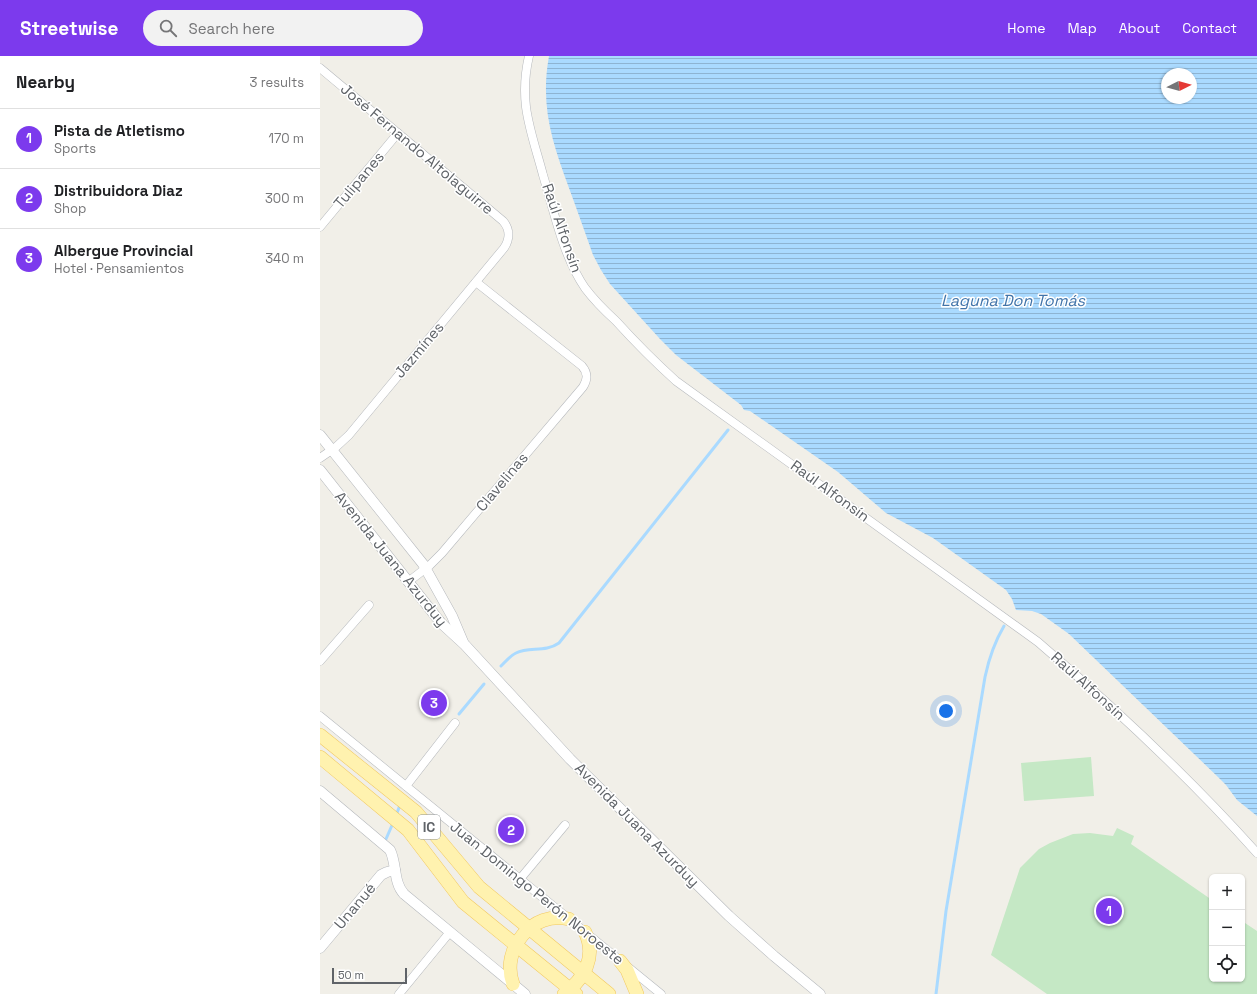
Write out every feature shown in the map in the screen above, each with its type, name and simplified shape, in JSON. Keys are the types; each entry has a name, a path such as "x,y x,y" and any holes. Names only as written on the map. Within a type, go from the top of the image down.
{"main road":[{"name":"IC","path":"320,735 416,812 479,887 609,994"},
{"name":"IC","path":"320,757 408,830 463,902 516,945 570,992"},
{"path":"520,991 510,967 511,957 522,936 529,928 548,918 559,917 569,919"},
{"path":"570,992 584,974 590,956 585,932"},
{"path":"620,961 627,970 637,994"}],"street":[{"name":"Raúl Alfonsín","path":"529,56 526,72 525,94 531,133 567,252 575,271 590,294 650,357 676,381 1038,642 1068,667 1172,764 1257,853"},
{"name":"José Fernando Altolaguirre","path":"320,68 503,221 507,226 509,233"},
{"name":"Tulipanes","path":"320,227 398,133"},
{"name":"Jazmínes","path":"320,458 332,451 349,435 506,245 509,233"},
{"name":"Clavelinas","path":"408,582 442,553 586,382 587,376 582,366 476,282"},
{"name":"Avenida Juana Azurduy","path":"320,436 426,568 452,616 465,645"},
{"name":"Avenida Juana Azurduy","path":"320,470 441,624 465,645 592,782 729,916 820,994"},
{"path":"320,661 368,605"},
{"name":"Juan Domingo Perón Noroeste","path":"320,716 661,994"},
{"path":"406,786 455,723"},
{"path":"320,791 389,848 393,856 399,887 404,894 520,991"},
{"path":"520,879 565,825"},
{"name":"Unanué","path":"320,948 324,937 381,875 395,870"},
{"path":"399,994 450,932"}],"green space":[{"path":"1091,757 1094,796 1024,801 1021,763"},
{"path":"1117,828 1134,836 1131,844 1209,898 1209,982 1245,982 1245,923 1257,931 1257,994 1047,994 991,955 1020,868 1039,849 1073,834 1090,833 1113,836"}],"water":[{"name":"Laguna Don Tomás","path":"549,56 1257,56 1257,816 1237,800 1218,777 1069,634 1041,614 1032,611 1016,610 1012,599 1006,590 933,538 886,513 838,472 750,411 744,410 741,405 676,355 660,339 610,284 593,255 557,155 549,124 546,91"}],"waterway":[{"path":"501,666 512,656 521,651 548,648 559,643 728,430"},
{"path":"936,994 946,911 985,677 992,651 1004,626"},
{"path":"459,714 484,684"},
{"path":"397,813 400,805"},
{"path":"386,839 393,823"}],"place":[{"name":"Albergue Provincial","path":"434,703"},
{"name":"Distribuidora Diaz","path":"511,830"},
{"name":"Pista de Atletismo","path":"1109,911"}]}
